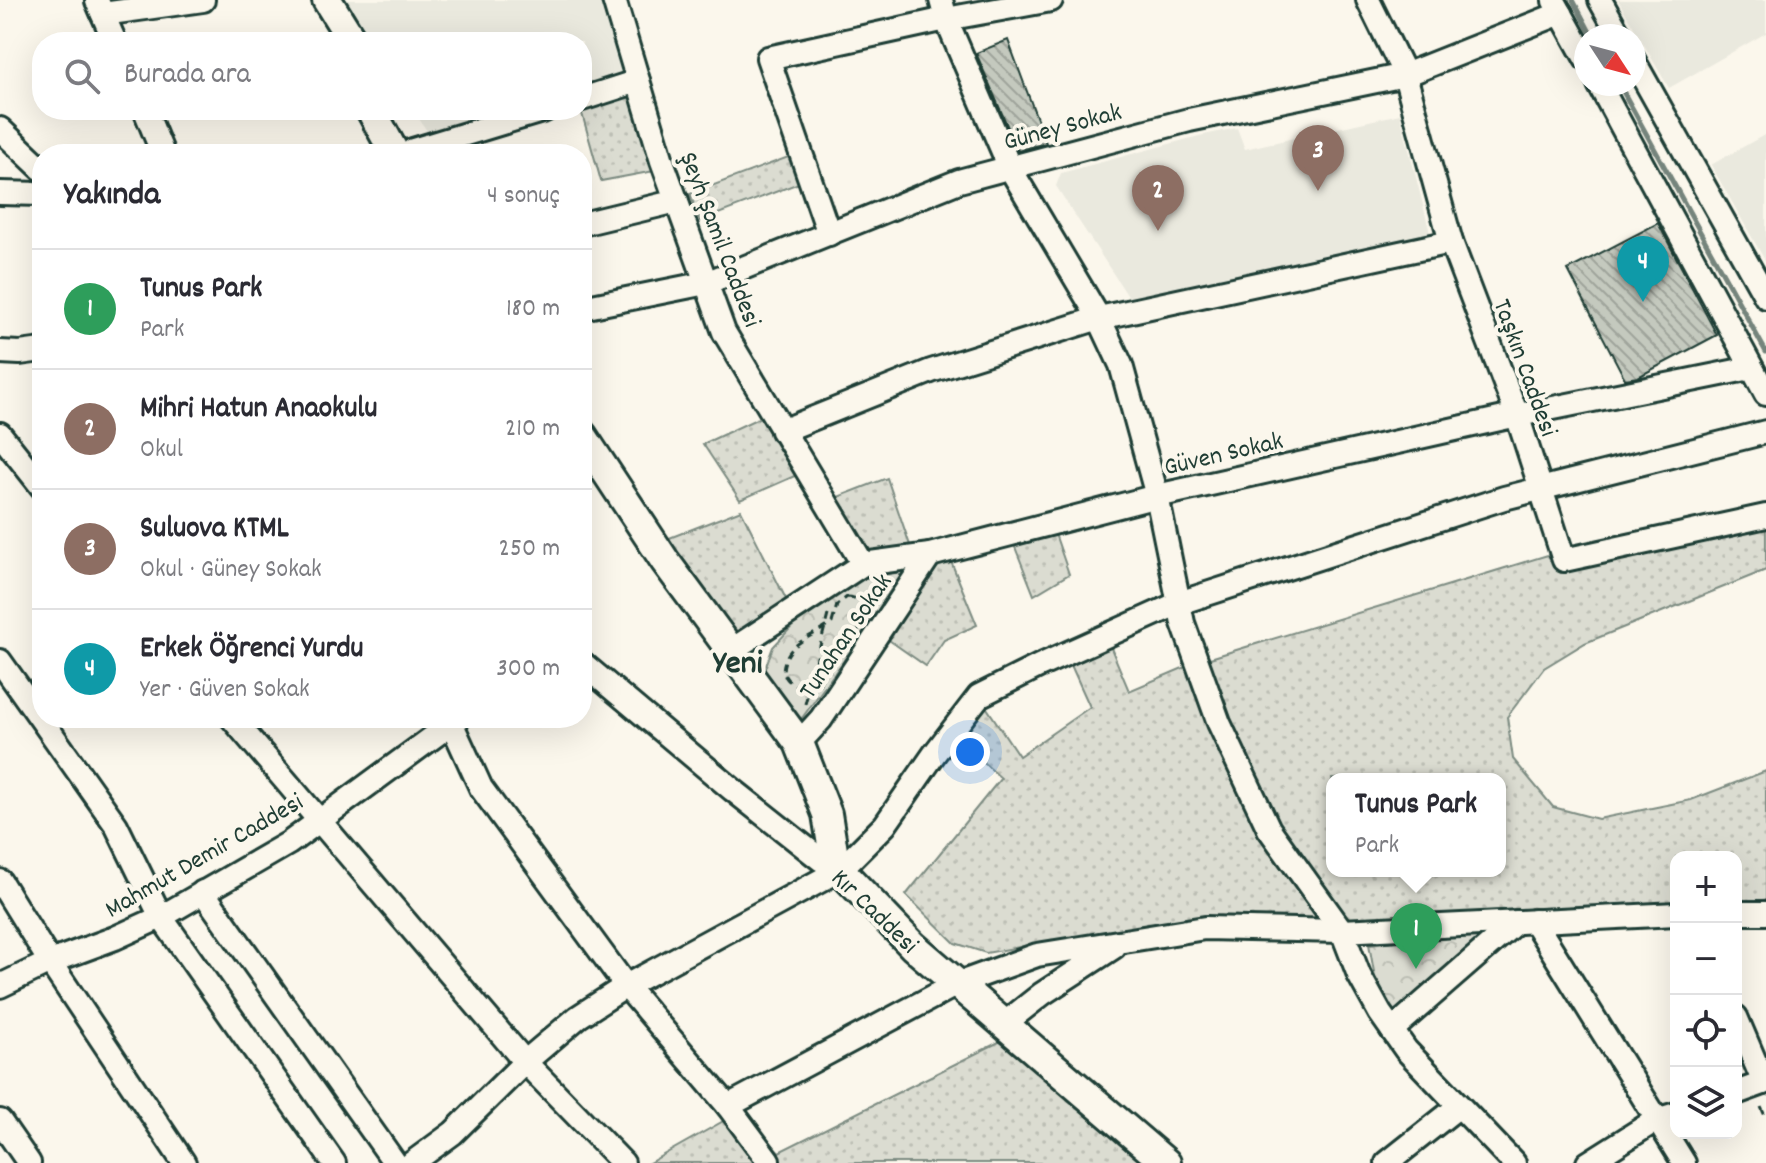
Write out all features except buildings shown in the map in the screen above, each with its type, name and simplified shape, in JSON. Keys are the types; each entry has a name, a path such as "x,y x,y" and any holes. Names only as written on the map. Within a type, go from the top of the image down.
{"main road":[{"path":"305,0 325,32"},
{"path":"327,0 347,32"},
{"path":"380,120 400,144"},
{"path":"396,120 405,144"},
{"path":"592,450 665,561 732,650 808,733 836,860"},
{"path":"592,480 638,552 768,729 836,860"},
{"name":"Kır Caddesi","path":"836,860 913,946 1166,1163"}],"street":[{"path":"111,32 100,7 203,0"},
{"name":"Şeyh Şamil Caddesi","path":"614,0 677,201 724,332 863,564"},
{"path":"829,234 768,58 944,9 1051,0"},
{"name":"Taşkın Caddesi","path":"1368,0 1405,75 1451,242 1517,415 1564,560 1766,516"},
{"path":"1600,0 1613,24"},
{"path":"1557,6 1574,37"},
{"name":"Güney Sokak","path":"592,306 706,283 959,181 1189,120 1405,75 1557,6"},
{"path":"944,9 1010,168 1099,318 1121,365 1157,496 1183,623 1219,723 1269,829 1342,931 1359,975 1406,1050 1514,1163"},
{"path":"592,96 638,81"},
{"path":"1646,82 1766,297"},
{"path":"1605,96 1766,394"},
{"path":"149,120 159,144"},
{"path":"437,144 513,120"},
{"path":"0,129 32,159"},
{"path":"0,193 32,194"},
{"path":"592,222 677,201"},
{"path":"782,431 931,371 1099,318 1451,242"},
{"path":"0,352 32,351"},
{"name":"Güven Sokak","path":"732,650 863,564 930,555 1157,496 1517,415 1751,368"},
{"path":"412,1163 453,1133 525,1062 578,1017 836,860 885,825 979,696 1179,603 1541,487 1766,432"},
{"path":"0,434 32,474"},
{"name":"Tunahan Sokak","path":"808,733 881,633 930,555"},
{"path":"0,661 32,706"},
{"name":"Kır Caddesi","path":"592,671 820,859 836,860"},
{"path":"47,728 116,825 161,917 334,1163"},
{"path":"241,728 525,1062 623,1163"},
{"name":"Mahmut Demir Caddesi","path":"0,986 161,917 289,843 442,728"},
{"path":"458,728 481,788 626,986 728,1106 768,1160"},
{"path":"0,881 184,1163"},
{"path":"203,892 395,1163"},
{"path":"1742,913 1766,913"},
{"path":"728,1106 957,984 1037,955 1205,928 1342,931 1670,914"},
{"path":"1392,1030 1525,921"},
{"path":"1525,921 1666,1117 1684,1163"},
{"path":"1004,1024 1042,994 1119,944"},
{"path":"1742,1031 1765,1083 1742,1091"},
{"path":"1387,1163 1459,1106"},
{"path":"1588,1163 1666,1117"},
{"path":"0,1121 29,1163"}],"path":[{"path":"808,733 805,710 834,582"},
{"path":"847,597 856,597 865,603 869,611 861,628 850,633 837,647 817,689 809,690 786,680 783,664 798,641 826,627 832,623 837,605 847,597"}],"shaded area":[{"path":"343,0 599,0 623,77 592,87 592,32 364,32"},
{"path":"1618,0 1766,0 1766,33 1669,88 1646,48 1646,24 1632,24"},
{"path":"1400,114 1430,233 1133,304 1056,186 1061,173 1237,128 1245,149"},
{"path":"420,120 485,120 431,137"},
{"path":"1766,134 1766,262 1711,165"}],"green space":[{"path":"638,81 665,169 601,181 584,120 592,120 592,96"},
{"path":"791,156 799,183 700,221 690,194"},
{"path":"771,412 806,471 740,500 703,444"},
{"path":"887,478 914,557 863,564 825,502"},
{"path":"741,510 791,609 732,650 654,544"},
{"path":"1766,516 1766,570 1585,643 1544,668 1507,717 1513,759 1553,807 1598,819 1691,800 1766,771 1766,909 1742,911 1742,851 1670,851 1670,915 1342,931 1126,928 986,953 955,943 906,895 1001,778 950,733 979,696 1019,756 1090,707 1066,654 1106,636 1129,691 1197,662 1551,554"},
{"path":"1054,531 1069,574 1034,595 1013,542"},
{"path":"950,559 977,625 944,640 926,666 886,638 934,560"},
{"path":"896,572 902,577 900,583 802,718 793,717 764,671 773,647 809,608 851,581"},
{"path":"1504,929 1394,1025 1378,995 1369,944"},
{"path":"1007,1038 1150,1163 649,1163 743,1110 779,1152"}],"waterway":[{"path":"1573,0 1586,24"},
{"path":"1626,96 1766,352"}],"place":[{"name":"Suluova KTML","path":"1318,191"},
{"name":"Mihri Hatun Anaokulu","path":"1158,231"},
{"name":"Erkek Öğrenci Yurdu","path":"1643,302"},
{"name":"Tunus Park","path":"1416,969"}],"district":[{"name":"Yeni","path":"738,660"}]}
